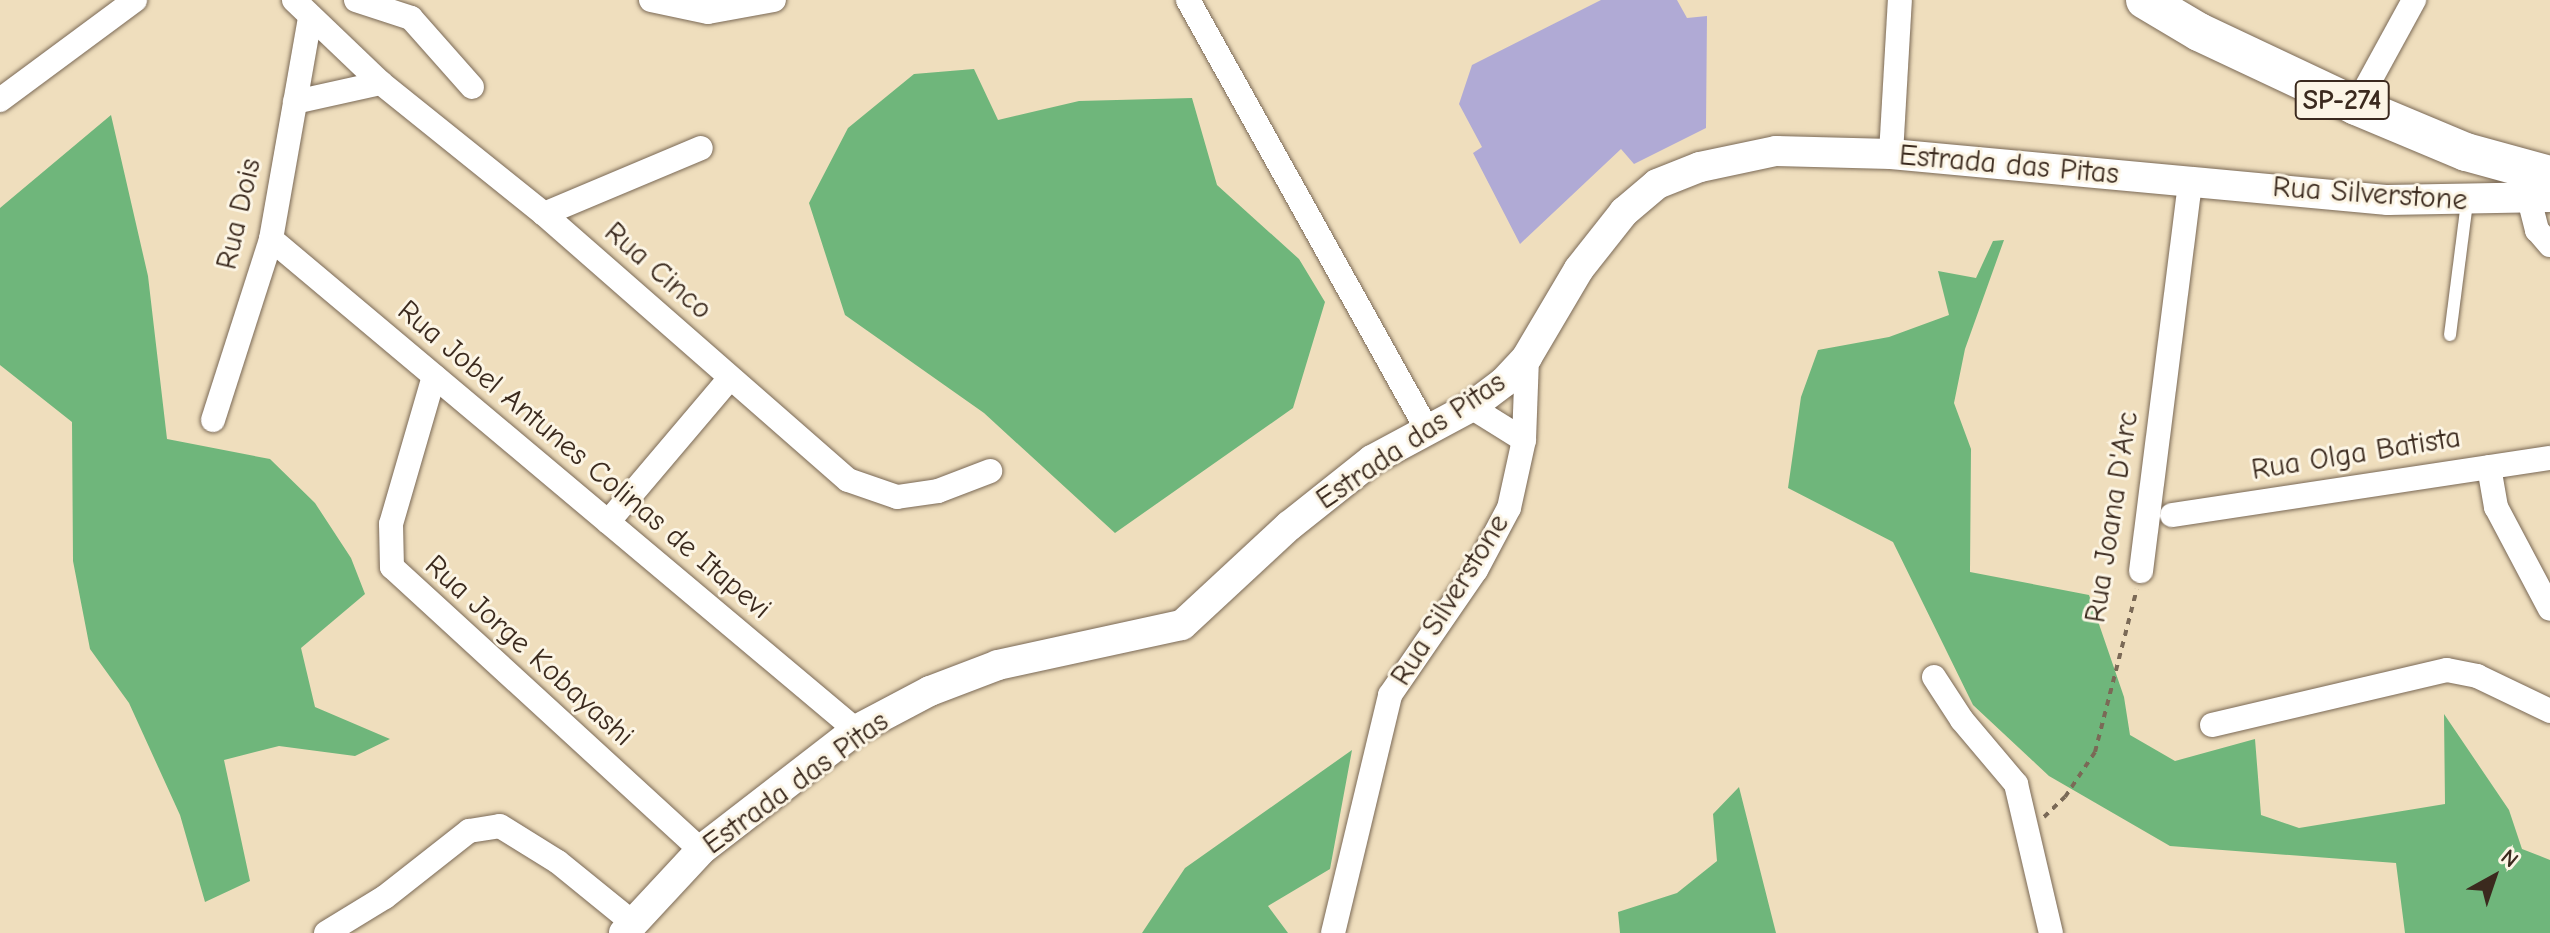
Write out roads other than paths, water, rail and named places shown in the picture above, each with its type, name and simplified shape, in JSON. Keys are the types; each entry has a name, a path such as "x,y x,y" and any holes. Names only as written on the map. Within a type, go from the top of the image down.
{"main road":[{"name":"SP-274","path":"2145,0 2199,32 2356,106 2466,152 2540,178"}],"street":[{"path":"0,100 135,0"},
{"path":"356,0 411,18 472,87"},
{"path":"651,0 708,12 774,0"},
{"path":"1188,0 1428,431"},
{"path":"1891,154 1900,0"},
{"path":"2356,106 2414,0"},
{"name":"Rua Cinco","path":"302,9 381,83 544,214 848,480 870,492 897,497 938,491 990,471"},
{"name":"Rua Dois","path":"213,420 271,239 295,102 302,9"},
{"path":"295,102 381,83"},
{"path":"544,214 701,148"},
{"name":"Estrada das Pitas","path":"629,928 701,850 856,730 930,691 998,665 1182,625 1348,479 1471,407 1527,357 1579,269 1624,212 1657,184 1737,156 1776,151 1891,154 2190,181"},
{"path":"2540,178 2537,230 2550,245"},
{"name":"Rua Silverstone","path":"2190,181 2467,202 2540,178"},
{"name":"Rua Joana D'Arc","path":"2141,571 2190,181"},
{"name":"Rua Jobel Antunes Colinas de Itapevi","path":"271,239 856,730"},
{"name":"Rua Silverstone","path":"1333,933 1390,695 1497,536 1524,440 1527,357"},
{"name":"Rua Jorge Kobayashi","path":"434,376 391,524 392,567 409,588 701,850"},
{"path":"608,522 730,378"},
{"path":"1471,407 1524,440"},
{"name":"Rua Olga Batista","path":"2172,515 2550,458"},
{"path":"2489,467 2496,507 2550,609"},
{"path":"2212,725 2447,670 2477,676 2550,711"},
{"path":"1934,677 1962,720 2009,770 2051,933"},
{"path":"326,933 385,897 469,831 500,826 558,862 629,928"}],"lane":[{"path":"2450,335 2467,202"}]}
